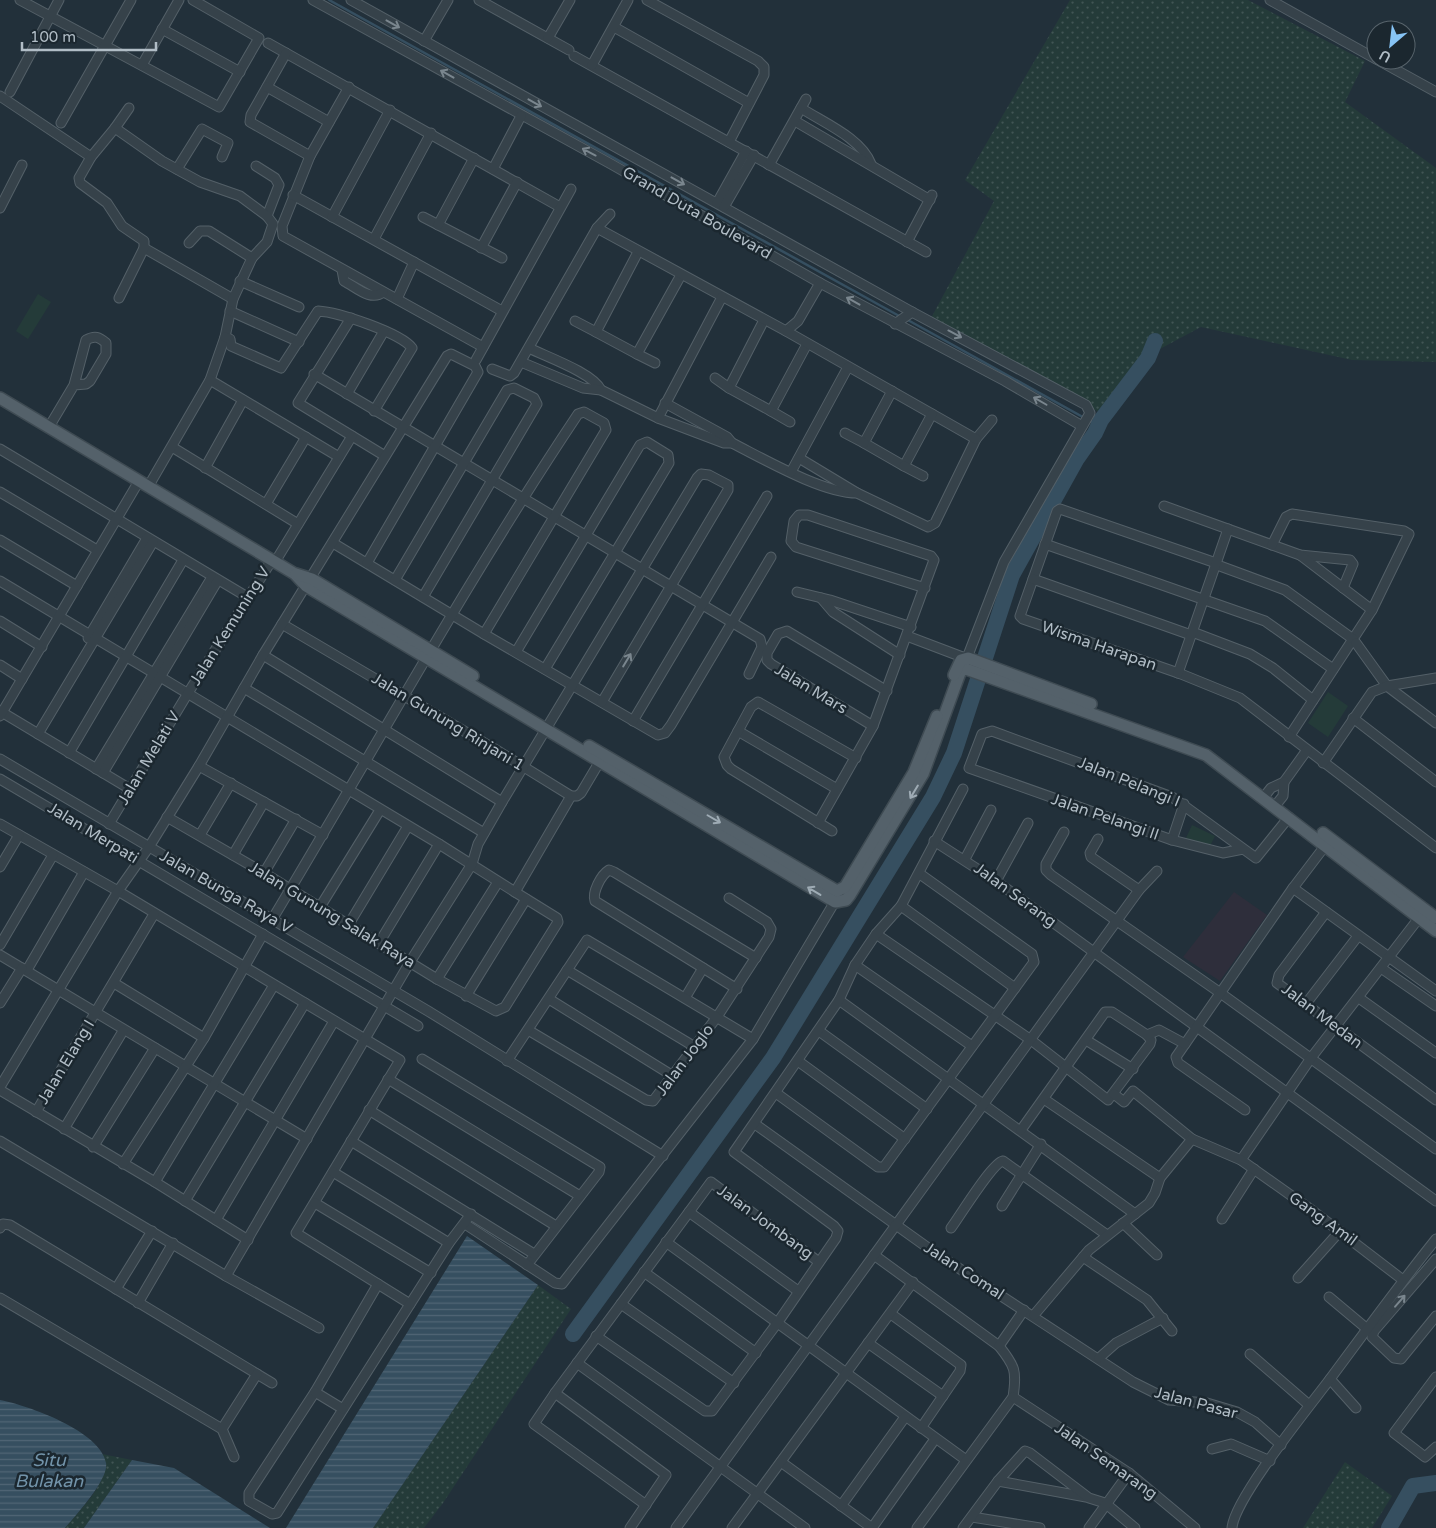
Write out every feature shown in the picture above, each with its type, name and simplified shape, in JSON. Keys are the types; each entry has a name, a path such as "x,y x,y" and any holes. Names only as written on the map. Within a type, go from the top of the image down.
{"main road":[{"path":"0,398 548,726 832,889 840,890 847,885 914,772 959,663 992,667 1208,748 1266,795"},
{"path":"966,663 998,679 1198,751 1216,760 1277,803 1422,914 1436,931"},
{"path":"548,726 600,761 835,902 846,900 850,895 918,786 966,663"},
{"path":"1277,803 1289,817 1329,842"},
{"path":"1422,914 1436,918"}],"street":[{"path":"20,0 106,44 217,107 222,104 259,38 194,0"},
{"path":"10,92 59,0"},
{"path":"60,123 131,0"},
{"path":"142,65 179,0"},
{"name":"Grand Duta Boulevard","path":"313,0 521,116 615,157 721,205 904,318 1005,381 1086,420 1089,408 1082,402 904,318 820,283 615,157 424,41 351,0"},
{"path":"424,41 448,0"},
{"path":"479,0 926,252"},
{"path":"548,38 570,0"},
{"path":"592,65 628,0"},
{"path":"647,0 762,64 764,75 729,142"},
{"path":"1270,0 1366,53"},
{"path":"614,27 749,103"},
{"path":"162,29 240,72"},
{"path":"268,43 560,207"},
{"path":"286,53 251,115 250,122 310,156"},
{"path":"1397,70 1436,92"},
{"path":"267,87 329,122"},
{"path":"349,87 310,156 282,226 283,236 483,347"},
{"path":"0,96 91,156"},
{"path":"770,165 806,99"},
{"path":"119,298 144,248 142,239 122,226 111,207 79,181 80,175 91,156 129,108"},
{"path":"801,108 856,143 864,151 871,164"},
{"path":"332,217 390,110"},
{"path":"493,169 521,116"},
{"path":"794,121 931,197 907,242"},
{"path":"115,128 178,169 205,184 240,196 267,216 273,224 271,236 252,258 240,281 233,299 225,337 210,380 172,447 116,519 60,617 1,713 130,789"},
{"path":"178,169 202,129 228,143 222,157"},
{"path":"374,239 430,133"},
{"path":"721,205 750,153"},
{"path":"438,225 474,158"},
{"path":"0,208 22,165"},
{"path":"256,166 275,178 280,185 267,216"},
{"path":"481,248 517,182"},
{"path":"476,360 571,189"},
{"path":"293,195 502,311"},
{"path":"492,369 510,376 521,362 597,228 610,214"},
{"path":"423,217 502,258"},
{"path":"597,228 976,439"},
{"path":"189,243 200,231 209,231 252,258"},
{"path":"144,248 233,299"},
{"path":"596,332 638,252"},
{"path":"397,300 414,262"},
{"path":"637,354 681,275"},
{"path":"240,281 298,308"},
{"path":"786,332 798,321 820,283"},
{"path":"658,418 722,297"},
{"path":"225,337 230,339 232,346 281,368 318,310 351,318 384,331 412,348 374,411"},
{"path":"230,311 299,342"},
{"path":"351,318 298,402 385,456"},
{"path":"729,388 764,320"},
{"path":"575,321 655,363"},
{"path":"347,394 384,331"},
{"path":"49,427 74,385 86,340 92,337 99,337 106,343 106,354 90,382 74,385"},
{"path":"771,412 807,344"},
{"path":"529,348 588,377 598,384 601,390"},
{"path":"248,1240 0,1089 57,990 118,891 149,847 199,766 263,655 334,542 402,428 448,354 451,354 475,366 478,372 367,563"},
{"path":"521,362 583,388 601,390 658,418 724,443 732,443"},
{"path":"792,472 848,367"},
{"path":"314,374 762,641 761,650 749,674"},
{"path":"715,378 729,388 790,422"},
{"path":"210,380 339,457"},
{"path":"395,580 507,390 514,388 534,398 537,404 494,481 423,597"},
{"path":"864,443 892,391"},
{"path":"205,468 243,400"},
{"path":"665,403 727,437 732,443 792,472 845,493 857,493"},
{"path":"272,918 522,498 578,414 584,412 604,423 606,430 484,634"},
{"path":"904,466 932,414"},
{"path":"799,458 857,493 921,525 932,526 976,439 992,420"},
{"path":"907,636 966,663 1004,562 1086,420"},
{"path":"845,433 923,476"},
{"name":"Jalan Kemuning V","path":"188,693 298,524 352,436"},
{"path":"266,504 306,437"},
{"path":"516,652 640,445 647,442 668,455 669,463 545,669"},
{"path":"172,447 298,524"},
{"path":"0,449 249,598"},
{"path":"226,1276 386,1007 410,962 472,864 484,832 699,475 708,475 726,484 728,489 725,496 602,702"},
{"path":"0,492 67,535"},
{"path":"634,721 767,496"},
{"path":"0,499 96,552"},
{"path":"1164,506 1300,555 1352,561 1353,564 1343,588"},
{"name":"Wisma Harapan","path":"1218,564 1179,674 1023,619 1020,614 1057,512 1064,509 1218,564 1285,590 1354,641 1386,686 1436,724"},
{"path":"818,822 873,726 887,691 900,655 911,626 925,588 934,563 931,556 806,514 799,515 794,521 791,539 796,547 925,588"},
{"path":"1272,545 1286,517 1292,514 1407,532 1409,538 1354,641 1333,669 1289,737"},
{"path":"1218,564 1231,530"},
{"path":"0,540 77,586"},
{"path":"36,733 150,540"},
{"path":"334,542 484,634 654,733 665,733 771,557"},
{"path":"1045,544 1271,624 1333,669"},
{"path":"1300,555 1372,610"},
{"path":"69,753 183,560"},
{"path":"100,771 215,579"},
{"path":"1033,579 1250,654 1273,668 1313,700"},
{"path":"0,581 380,810 440,844 526,899 466,996"},
{"path":"797,592 911,626"},
{"path":"821,598 833,612 900,655"},
{"path":"0,621 42,647"},
{"name":"Jalan Gunung Rinjani 1","path":"282,624 571,796"},
{"name":"Jalan Mars","path":"873,726 768,662 766,656 780,632 787,631 887,691"},
{"path":"263,655 502,802"},
{"path":"0,666 22,679"},
{"path":"1179,674 1240,698 1436,848"},
{"path":"1323,763 1366,697 1372,692 1386,686 1436,678"},
{"path":"244,688 484,832"},
{"name":"Jalan Melati V","path":"109,824 188,693"},
{"path":"832,831 726,765 726,753 753,704 760,702 856,758"},
{"path":"1353,718 1436,782"},
{"name":"Jalan Pelangi I","path":"969,768 982,734 989,730 1154,790 1184,804 1256,858 1289,817"},
{"path":"738,731 838,789"},
{"path":"1266,795 1274,786 1284,782 1307,750"},
{"name":"Jalan Bunga Raya V","path":"0,759 272,918 663,1156"},
{"path":"515,892 571,796 579,795 600,761"},
{"path":"199,766 323,834"},
{"name":"Jalan Pelangi II","path":"969,768 1172,840 1223,853 1243,849"},
{"name":"Jalan Merpati","path":"0,779 418,1026"},
{"path":"1277,803 1284,794 1284,782"},
{"path":"200,835 232,783"},
{"path":"596,1336 707,1411 713,1410 756,1353 836,1238 836,1228 734,1152 819,1031 839,1000 855,965 876,934 901,906 920,874 934,841 963,789"},
{"path":"233,855 264,802"},
{"path":"1172,840 1184,804"},
{"path":"320,907 380,810"},
{"path":"965,859 991,810"},
{"name":"Jalan Gunung Salak Raya","path":"167,817 264,873 466,996 499,1011 505,1007 558,922 556,918 526,899"},
{"path":"264,873 296,819"},
{"path":"996,880 1028,823"},
{"path":"0,824 118,891 400,1060 296,1233 410,1304"},
{"path":"349,924 408,826"},
{"path":"1064,832 1046,864 1046,870 1312,1058 1436,1149"},
{"path":"0,866 19,835"},
{"path":"1098,839 1090,854 1091,857 1139,890"},
{"name":"Jalan Serang","path":"934,841 996,880 1436,1201"},
{"path":"1245,1110 1176,1061 1219,992 1293,888 1329,842"},
{"path":"379,943 440,844"},
{"path":"0,934 51,853"},
{"path":"0,945 51,853"},
{"path":"737,989 595,901 595,889 605,873 609,870 614,872 756,958"},
{"path":"676,1528 1139,890 1157,871"},
{"path":"0,1003 24,969 84,872"},
{"path":"776,1093 880,1168 885,1166 1034,962 1033,955 920,874"},
{"path":"437,979 498,882"},
{"path":"1293,888 1436,991"},
{"path":"465,1224 555,1284 562,1284 753,1039 835,902 840,890"},
{"name":"Jalan Joglo","path":"528,1030 651,1102 657,1098 717,1017 737,989 769,937 770,925 729,898"},
{"path":"901,906 1015,988"},
{"name":"Jalan Medan","path":"1326,912 1277,978 1279,986 1436,1100"},
{"name":"Jalan Elang I","path":"36,1112 154,914"},
{"path":"1241,1160 1312,1058 1422,914"},
{"path":"123,1164 184,1066 204,1038 264,934"},
{"path":"876,934 1031,1040 1067,1067 1108,1100 1133,1069 1151,1040 1109,1011 1105,1012 1086,1040 1067,1067 1022,1130"},
{"path":"1305,1005 1358,936"},
{"path":"507,1061 550,999 585,941 589,940 753,1039"},
{"path":"0,955 123,1031 307,1139"},
{"path":"855,965 972,1046"},
{"path":"685,998 703,968"},
{"path":"1381,968 1435,1005"},
{"path":"568,970 695,1047"},
{"path":"114,982 204,1038"},
{"path":"155,1182 274,985"},
{"path":"1359,998 1436,1053"},
{"path":"550,999 673,1076"},
{"path":"839,1000 1022,1130 1135,1214"},
{"path":"185,1201 305,1003"},
{"path":"216,1220 334,1021"},
{"path":"1146,1035 1159,1030 1185,1044"},
{"path":"64,1129 123,1031"},
{"path":"819,1031 927,1109"},
{"path":"1086,1040 1133,1069"},
{"path":"93,1147 154,1048"},
{"path":"422,1059 600,1166 599,1172 527,1265"},
{"path":"798,1061 905,1138"},
{"path":"388,1079 580,1196"},
{"name":"Gang Amil","path":"1114,1094 1124,1102 1133,1090 1192,1139 1241,1160 1340,1231 1403,1280"},
{"path":"1044,1099 1118,1147 1160,1178"},
{"path":"369,1110 556,1226"},
{"name":"Jalan Comal","path":"755,1124 896,1225 1034,1315"},
{"path":"1034,1315 1083,1257 1152,1199 1160,1178 1192,1139"},
{"path":"0,1141 226,1276 319,1328"},
{"path":"351,1141 534,1254"},
{"path":"1002,1206 1041,1144"},
{"path":"952,1228 999,1162 1007,1163 1107,1235"},
{"path":"1222,1219 1254,1169"},
{"path":"333,1172 449,1244"},
{"name":"Jalan Jombang","path":"689,1212 711,1182 819,1262"},
{"path":"315,1203 431,1273"},
{"path":"646,1505 534,1424 555,1393 689,1212 798,1291"},
{"path":"378,1284 315,1392 248,1495 249,1501 272,1514 277,1513 449,1244 472,1214"},
{"path":"1123,1223 1158,1255"},
{"path":"0,1228 3,1224 10,1225 272,1383"},
{"path":"116,1289 152,1231"},
{"path":"1298,1278 1340,1231"},
{"path":"1232,1528 1238,1507 1309,1405 1366,1328 1436,1239"},
{"path":"666,1242 966,1460"},
{"path":"138,1303 173,1243"},
{"path":"874,1255 999,1346 1013,1363 1016,1371 1013,1397 917,1528"},
{"path":"1083,1257 1147,1300 1172,1331"},
{"path":"1436,1260 1374,1331 1373,1340 1394,1358 1401,1360 1436,1316"},
{"path":"644,1272 756,1353"},
{"path":"732,1528 913,1282"},
{"path":"1329,1297 1366,1328"},
{"path":"0,1298 222,1429 234,1457"},
{"path":"621,1304 734,1383"},
{"path":"999,1346 1024,1310"},
{"path":"891,1314 961,1365 961,1369 921,1428"},
{"name":"Jalan Pasar","path":"1034,1315 1133,1382 1159,1396 1178,1402 1207,1403 1247,1417 1281,1445"},
{"path":"1098,1358 1116,1344 1163,1318"},
{"path":"868,1343 943,1396"},
{"path":"1250,1354 1309,1405"},
{"path":"577,1364 805,1528"},
{"path":"222,1429 257,1374"},
{"path":"1436,1376 1432,1389 1394,1433 1424,1457 1436,1447"},
{"path":"1330,1379 1356,1408"},
{"path":"315,1392 343,1409"},
{"path":"555,1393 665,1474 666,1477 630,1528"},
{"name":"Jalan Semarang","path":"1013,1397 1129,1473 1195,1528"},
{"path":"841,1506 905,1417"},
{"path":"781,1462 872,1528 936,1439"},
{"path":"1212,1450 1231,1444 1270,1461"},
{"path":"963,1528 1021,1453 1027,1451 1090,1498"},
{"path":"1089,1528 1105,1503 1129,1473"},
{"path":"998,1481 1090,1498 1105,1503 1135,1528"},
{"path":"972,1517 1040,1528"}],"shaded area":[{"path":"1234,892 1267,915 1220,981 1183,957"}],"green space":[{"path":"1070,0 1248,0 1365,61 1345,102 1436,168 1436,362 1352,360 1201,327 1158,350 1108,417 930,320 994,201 965,180"},
{"path":"38,294 51,302 28,339 16,331"},
{"path":"1328,692 1348,706 1328,737 1308,723"},
{"path":"1192,825 1215,836 1209,848 1186,838"},
{"path":"538,1285 571,1309 443,1503 424,1528 373,1528"},
{"path":"102,1454 132,1460 84,1528 65,1528 100,1483 104,1464"},
{"path":"1345,1462 1392,1496 1372,1528 1303,1528"}],"water":[{"path":"467,1236 538,1285 373,1528 286,1528"},
{"name":"Situ Bulakan","path":"0,1400 27,1407 61,1421 91,1440 101,1451 106,1463 106,1470 91,1497 65,1528 0,1528"},
{"path":"132,1460 174,1468 270,1528 84,1528"}],"waterway":[{"path":"329,0 901,317"},
{"path":"906,319 1099,426"},
{"path":"573,1334 773,1058 933,797 954,753 1012,575 1076,460 1095,433 1101,420 1148,358 1155,341"},
{"path":"1389,1528 1413,1486 1436,1483"}]}
